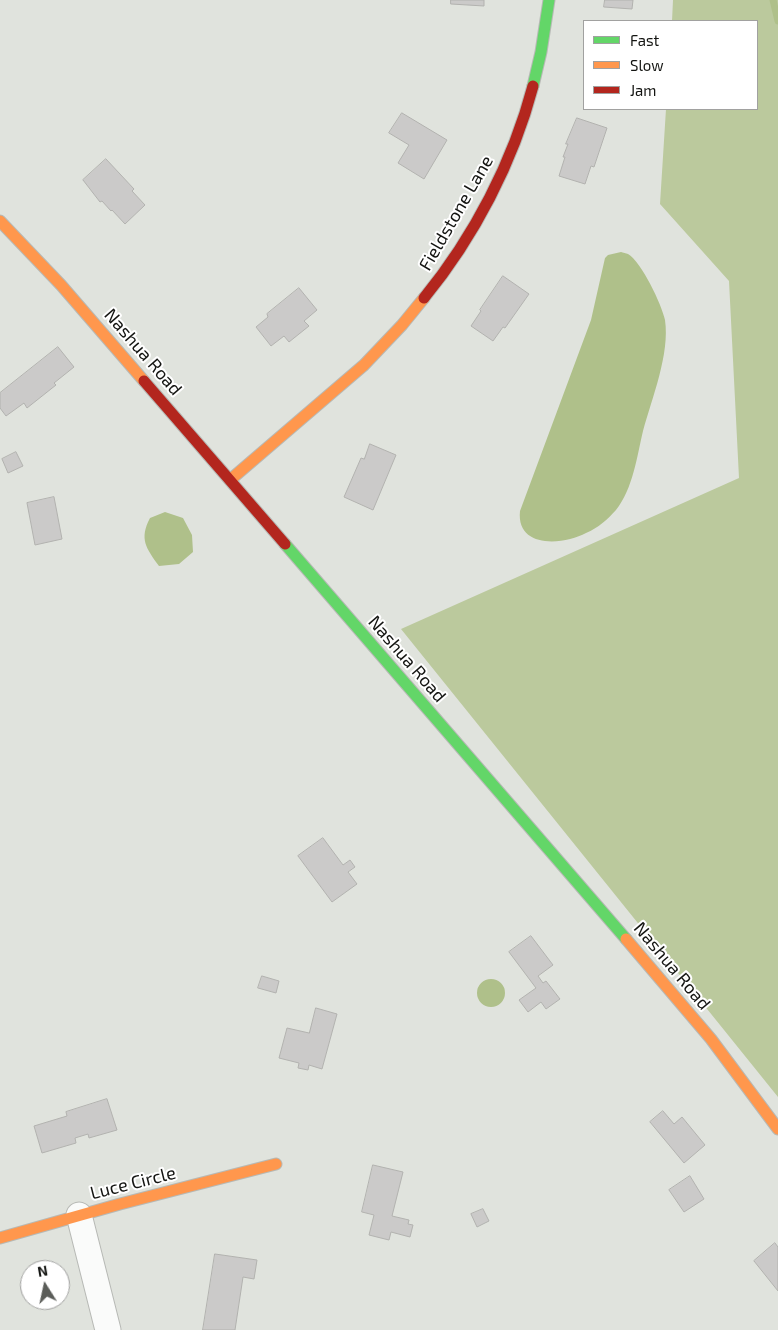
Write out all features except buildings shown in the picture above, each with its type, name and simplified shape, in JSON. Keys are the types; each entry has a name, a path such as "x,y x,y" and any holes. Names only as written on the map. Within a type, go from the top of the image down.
{"main road":[{"name":"Fieldstone Lane","path":"230,480 373,356 433,288 456,254 477,219 515,141 540,60 549,0"},
{"name":"Nashua Road","path":"0,221 61,285 632,945 711,1039 778,1128"},
{"name":"Luce Circle","path":"0,1238 79,1215 276,1164"}],"street":[{"path":"79,1215 108,1330"}],"shaded area":[{"path":"673,0 778,0 778,1097 401,629 739,478 729,281 660,204 666,110 758,110 758,20 672,20"},
{"path":"621,252 633,258 650,284 663,313 666,333 663,361 643,431 634,472 622,502 610,517 590,531 577,537 566,540 543,541 533,538 526,532 521,523 520,511 591,320 605,258 608,255"},
{"path":"165,512 183,518 192,535 193,552 179,564 159,566 148,548 145,532 150,518"},
{"path":"491,979 501,983 505,993 501,1003 491,1007 481,1003 477,993 481,983"}],"waterway":[{"path":"773,0 778,21"}],"traffic: fast":[{"path":"533,86 541,52 549,0"},
{"path":"285,544 626,939"}],"traffic: slow":[{"path":"0,221 61,285 144,381"},
{"path":"230,480 364,365 402,325 424,298"},
{"path":"626,939 711,1039 778,1129"},
{"path":"0,1238 120,1204 276,1164"}],"traffic: jam":[{"path":"424,298 459,250 490,198 515,143 533,86"},
{"path":"144,381 285,544"}]}
